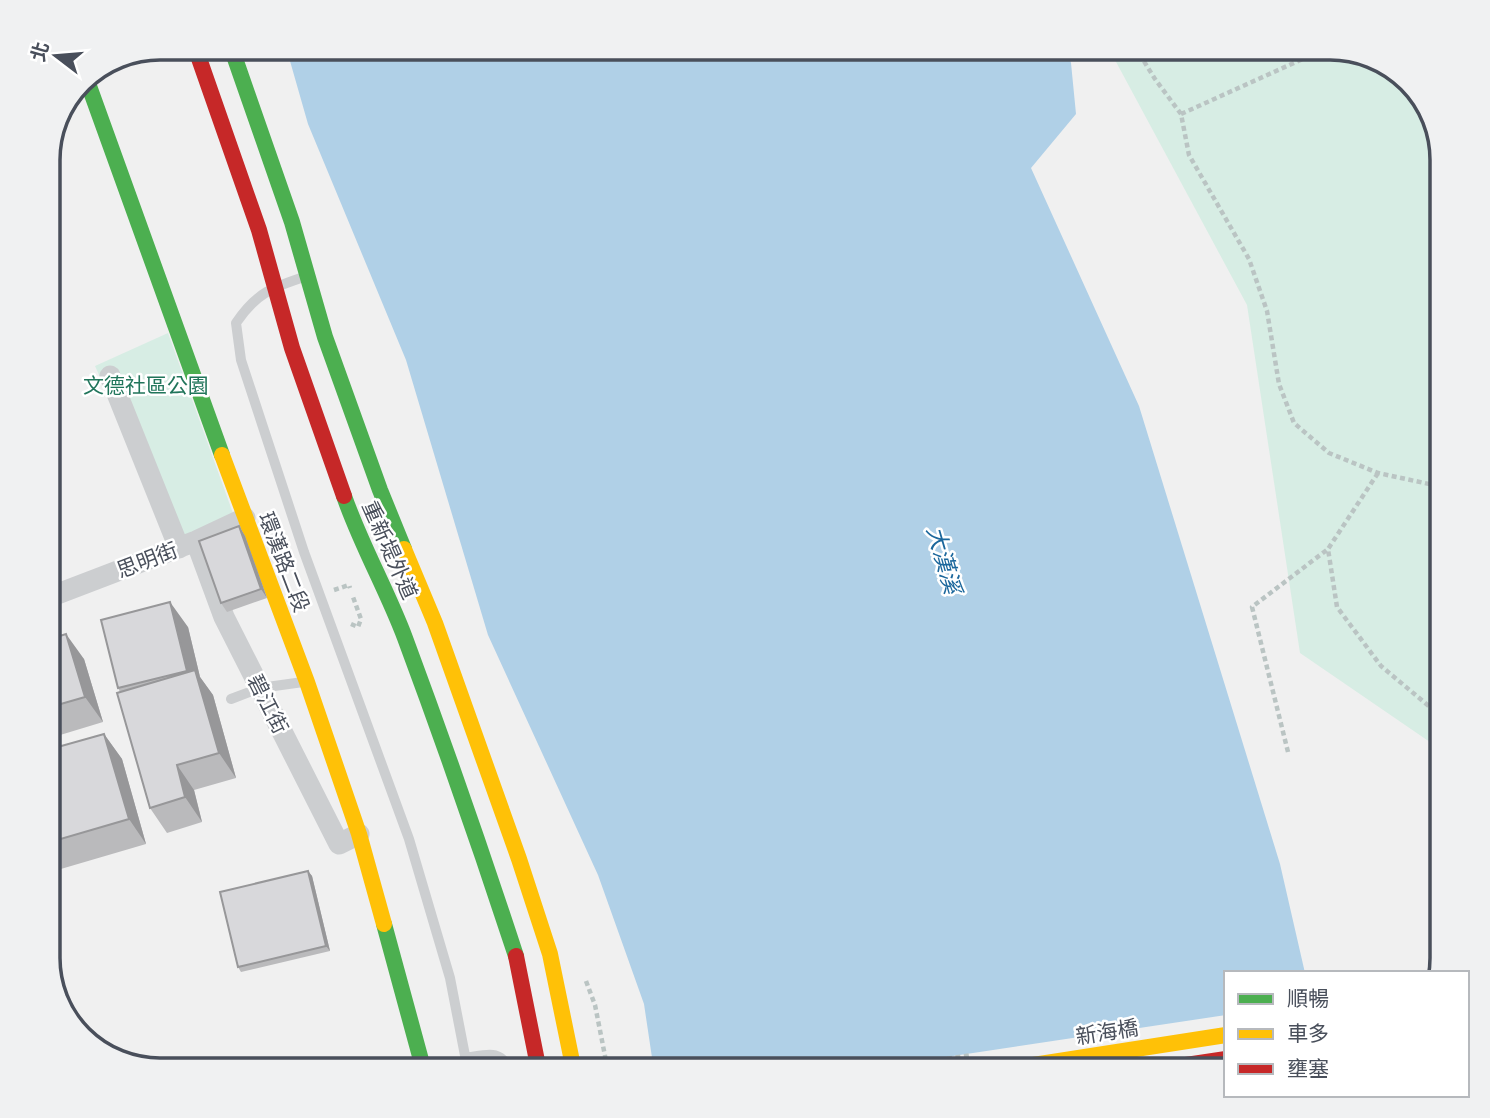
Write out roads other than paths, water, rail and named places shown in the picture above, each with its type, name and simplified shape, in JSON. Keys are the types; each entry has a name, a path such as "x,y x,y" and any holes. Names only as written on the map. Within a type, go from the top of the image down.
{"street":[{"name":"重新堤外道","path":"200,60 259,230 292,348 354,523 404,635 486,865 518,963 536,1058"},
{"name":"重新堤外道","path":"236,60 292,222 325,337 375,477 435,623 523,870 550,954 570,1058"},
{"name":"環漢路二段","path":"91,91 193,378 307,682 359,834 421,1058"},
{"name":"碧江街","path":"110,376 187,544 339,844 359,834"},
{"name":"思明街","path":"60,593 187,544 245,518"},
{"name":"新海橋","path":"1078,1058 1224,1035"}],"lane":[{"path":"308,276 274,287 248,306 236,323 241,360 304,552 409,839 450,978 466,1058 491,1054 502,1058"},
{"path":"231,699 260,688 307,682"}],"water":[{"name":"大漢溪","path":"290,60 1070,60 1076,114 1031,168 1139,406 1280,864 1305,971 1224,971 1224,1058 652,1058 644,1004 598,875 488,635 406,360 308,124"}],"park label":[{"name":"文德社區公園","path":"146,385"}]}
